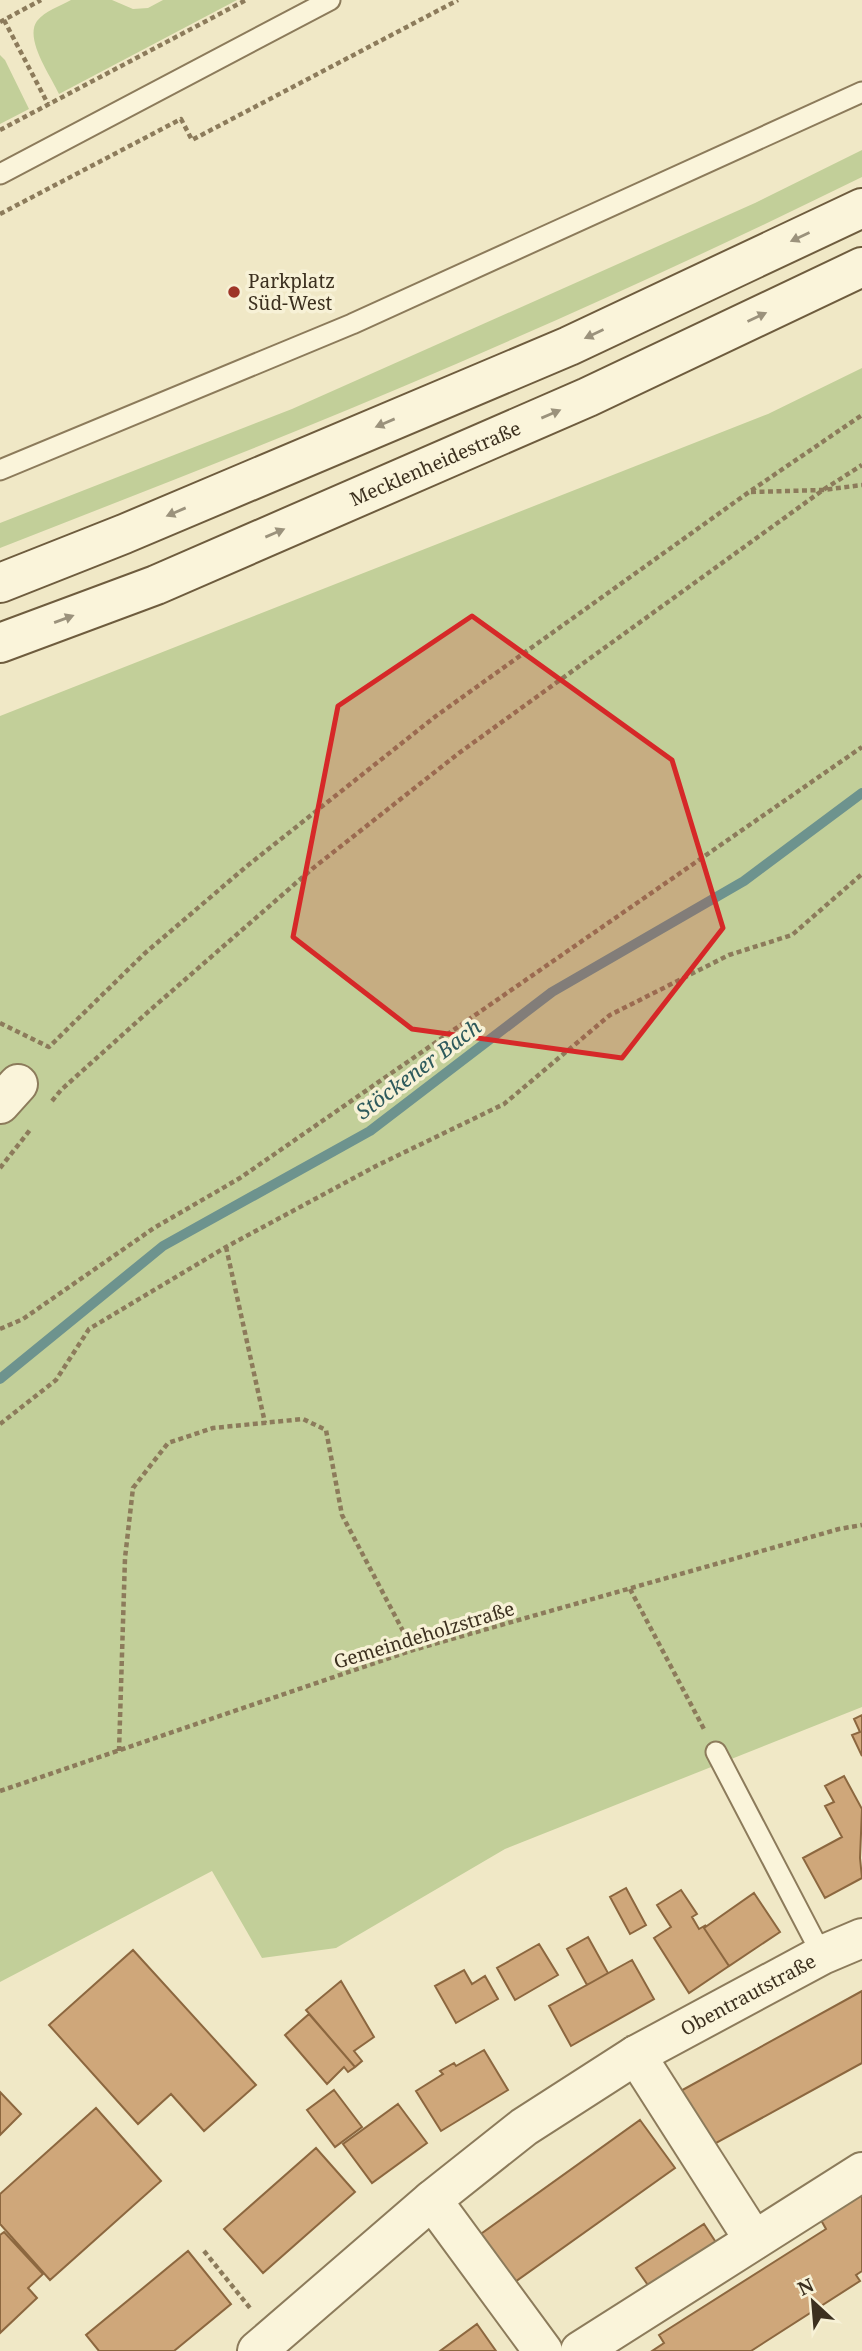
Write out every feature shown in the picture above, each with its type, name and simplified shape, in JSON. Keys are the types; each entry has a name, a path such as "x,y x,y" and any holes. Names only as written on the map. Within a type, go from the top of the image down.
{"main road":[{"path":"0,583 124,534 569,346 862,208"},
{"name":"Mecklenheidestraße","path":"0,643 156,585 576,403 862,267"},
{"name":"Obentrautstraße","path":"265,2344 432,2200 524,2127 636,2055 822,1955 862,1938"},
{"path":"636,2055 754,2240"},
{"path":"580,2351 862,2172"},
{"path":"432,2200 543,2351"}],"lane":[{"path":"0,174 330,0"},
{"path":"0,470 340,329 862,92"},
{"path":"716,1752 822,1955"}],"path":[{"path":"41,0 2,21 48,104"},
{"path":"0,130 246,0"},
{"path":"0,215 181,119 192,141 458,0"},
{"path":"0,1023 49,1047 144,954 278,841 436,716 749,492 862,415"},
{"path":"46,1110 61,1090 149,1011 333,853 459,753 862,464"},
{"path":"749,492 822,491 862,485"},
{"path":"0,1329 23,1319 154,1228 240,1178 862,747"},
{"path":"0,1424 56,1380 89,1329 226,1247 376,1166 505,1104 610,1016 729,955 792,934 862,874"},
{"path":"0,1168 31,1129"},
{"path":"226,1247 265,1423"},
{"path":"119,1751 125,1558 133,1488 168,1443 213,1428 303,1419 326,1430 342,1515 413,1650"},
{"name":"Gemeindeholzstraße","path":"0,1791 413,1650 839,1529 862,1525"},
{"path":"630,1589 716,1752"},
{"path":"204,2252 265,2344"}],"highlighted area":[{"path":"472,616 672,760 723,928 622,1058 412,1029 293,937 338,706"}],"green space":[{"path":"71,0 112,0 133,9 148,8 163,0 237,0 59,94 36,47 34,29 44,14"},
{"path":"0,55 29,109 0,124"},
{"path":"862,150 862,177 652,277 368,401 0,548 0,523 292,409 755,203"},
{"path":"862,368 862,1707 505,1849 336,1948 262,1958 212,1871 0,1982 0,716 768,414"}],"building":[{"path":"862,1715 862,1756 852,1735 860,1732 854,1719"},
{"path":"844,1776 862,1809 862,1878 825,1898 803,1858 842,1837 825,1806 834,1802 825,1786"},
{"path":"626,1888 646,1925 630,1934 610,1897"},
{"path":"681,1890 697,1914 692,1917 699,1929 706,1925 704,1928 729,1966 689,1993 654,1938 671,1927 657,1905"},
{"path":"754,1893 780,1932 729,1966 704,1928"},
{"path":"588,1937 608,1973 587,1985 567,1949"},
{"path":"539,1944 558,1975 515,2000 497,1968"},
{"path":"133,1950 256,2085 204,2131 171,2094 138,2124 49,2025"},
{"path":"632,1960 654,1999 571,2046 549,2006"},
{"path":"464,1970 472,1984 485,1976 498,1999 456,2023 435,1986"},
{"path":"341,1981 374,2037 354,2051 362,2061 355,2067 306,2010"},
{"path":"862,1991 862,2063 707,2148 677,2093"},
{"path":"309,2014 355,2067 348,2072 344,2067 327,2084 285,2035"},
{"path":"484,2050 508,2090 441,2131 416,2091 443,2074 440,2071 454,2063 456,2066"},
{"path":"334,2090 362,2127 335,2147 307,2110"},
{"path":"0,2092 21,2114 0,2135"},
{"path":"398,2104 427,2143 372,2183 343,2144"},
{"path":"96,2108 161,2181 50,2280 0,2224 0,2194"},
{"path":"640,2120 675,2168 512,2284 478,2236"},
{"path":"316,2148 355,2192 263,2273 224,2229"},
{"path":"862,2193 862,2271 856,2275 860,2281 751,2351 652,2351 664,2343 659,2335 826,2229 821,2220"},
{"path":"704,2224 717,2244 650,2288 636,2268"},
{"path":"4,2232 43,2274 28,2288 37,2298 0,2333 0,2235"},
{"path":"188,2251 231,2304 174,2351 99,2351 86,2335"},
{"path":"477,2324 496,2351 440,2351"}],"waterway":[{"name":"Stöckener Bach","path":"0,1379 163,1246 370,1131 552,992 744,881 862,793"}],"place":[{"name":"Parkplatz Süd-West","path":"234,292"}]}
